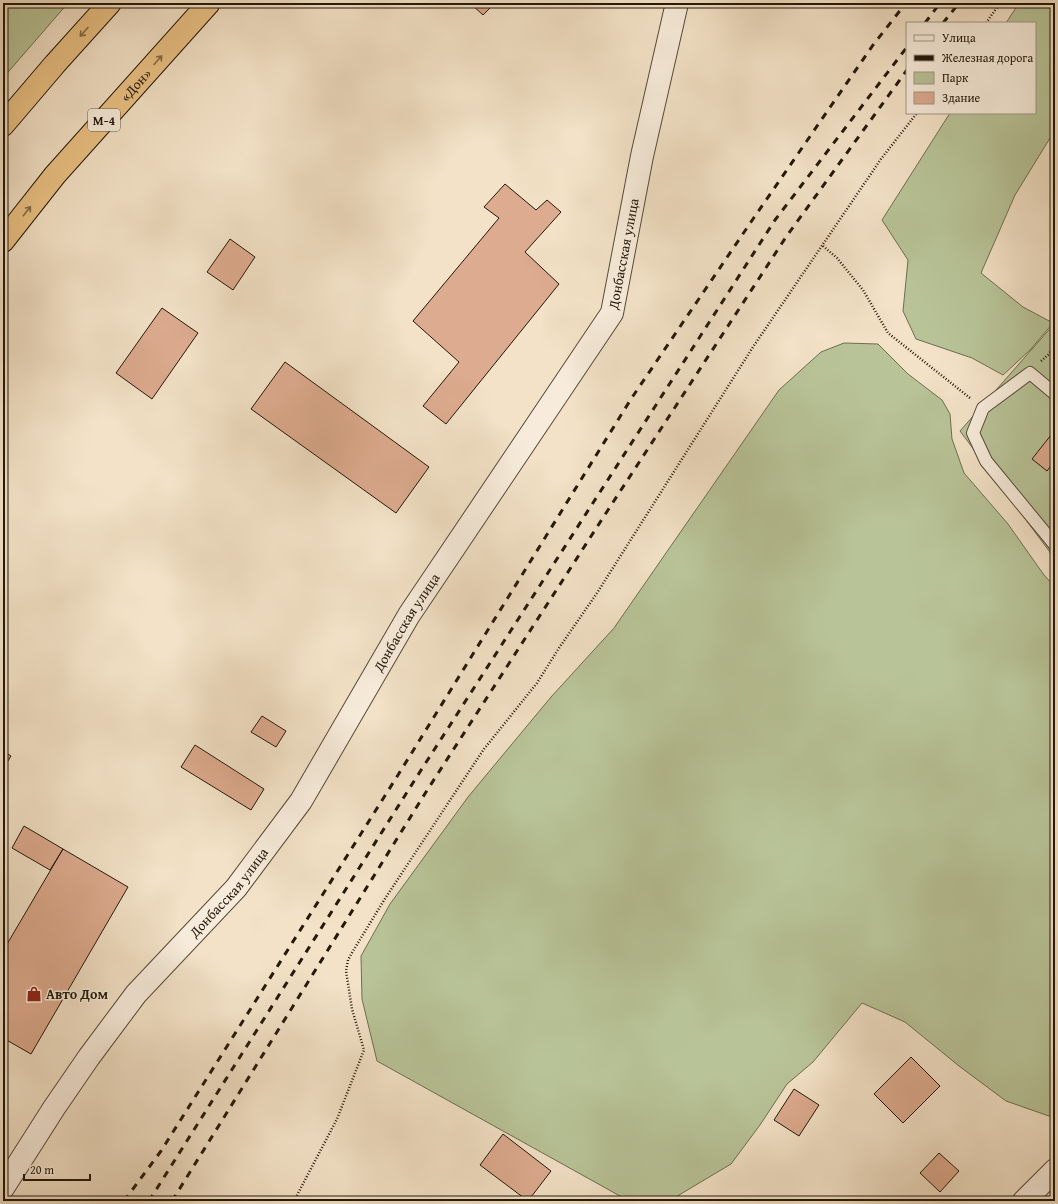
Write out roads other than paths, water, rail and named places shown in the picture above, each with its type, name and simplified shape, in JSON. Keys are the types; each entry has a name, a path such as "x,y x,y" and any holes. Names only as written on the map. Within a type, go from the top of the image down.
{"highway":[{"path":"3,125 110,3"},
{"name":"«Дон»","path":"3,241 55,175 209,3"}],"street":[{"name":"Донбасская улица","path":"4,1184 89,1057 136,994 236,888 301,801 409,615 612,313 642,156 677,3"},
{"path":"1024,1201 1055,1170"}],"lane":[{"path":"1055,394 1030,373 983,408 973,433 986,461 1055,545"}],"railway":[{"path":"124,1201 161,1151 398,775 631,399 873,45 906,3"},
{"path":"926,22 940,3"},
{"path":"944,22 959,3"},
{"path":"149,1201 416,778 775,220 906,48"},
{"path":"172,1201 426,792 608,510 786,237 906,71"}],"place":[{"name":"Авто Дом","path":"34,994"}]}
